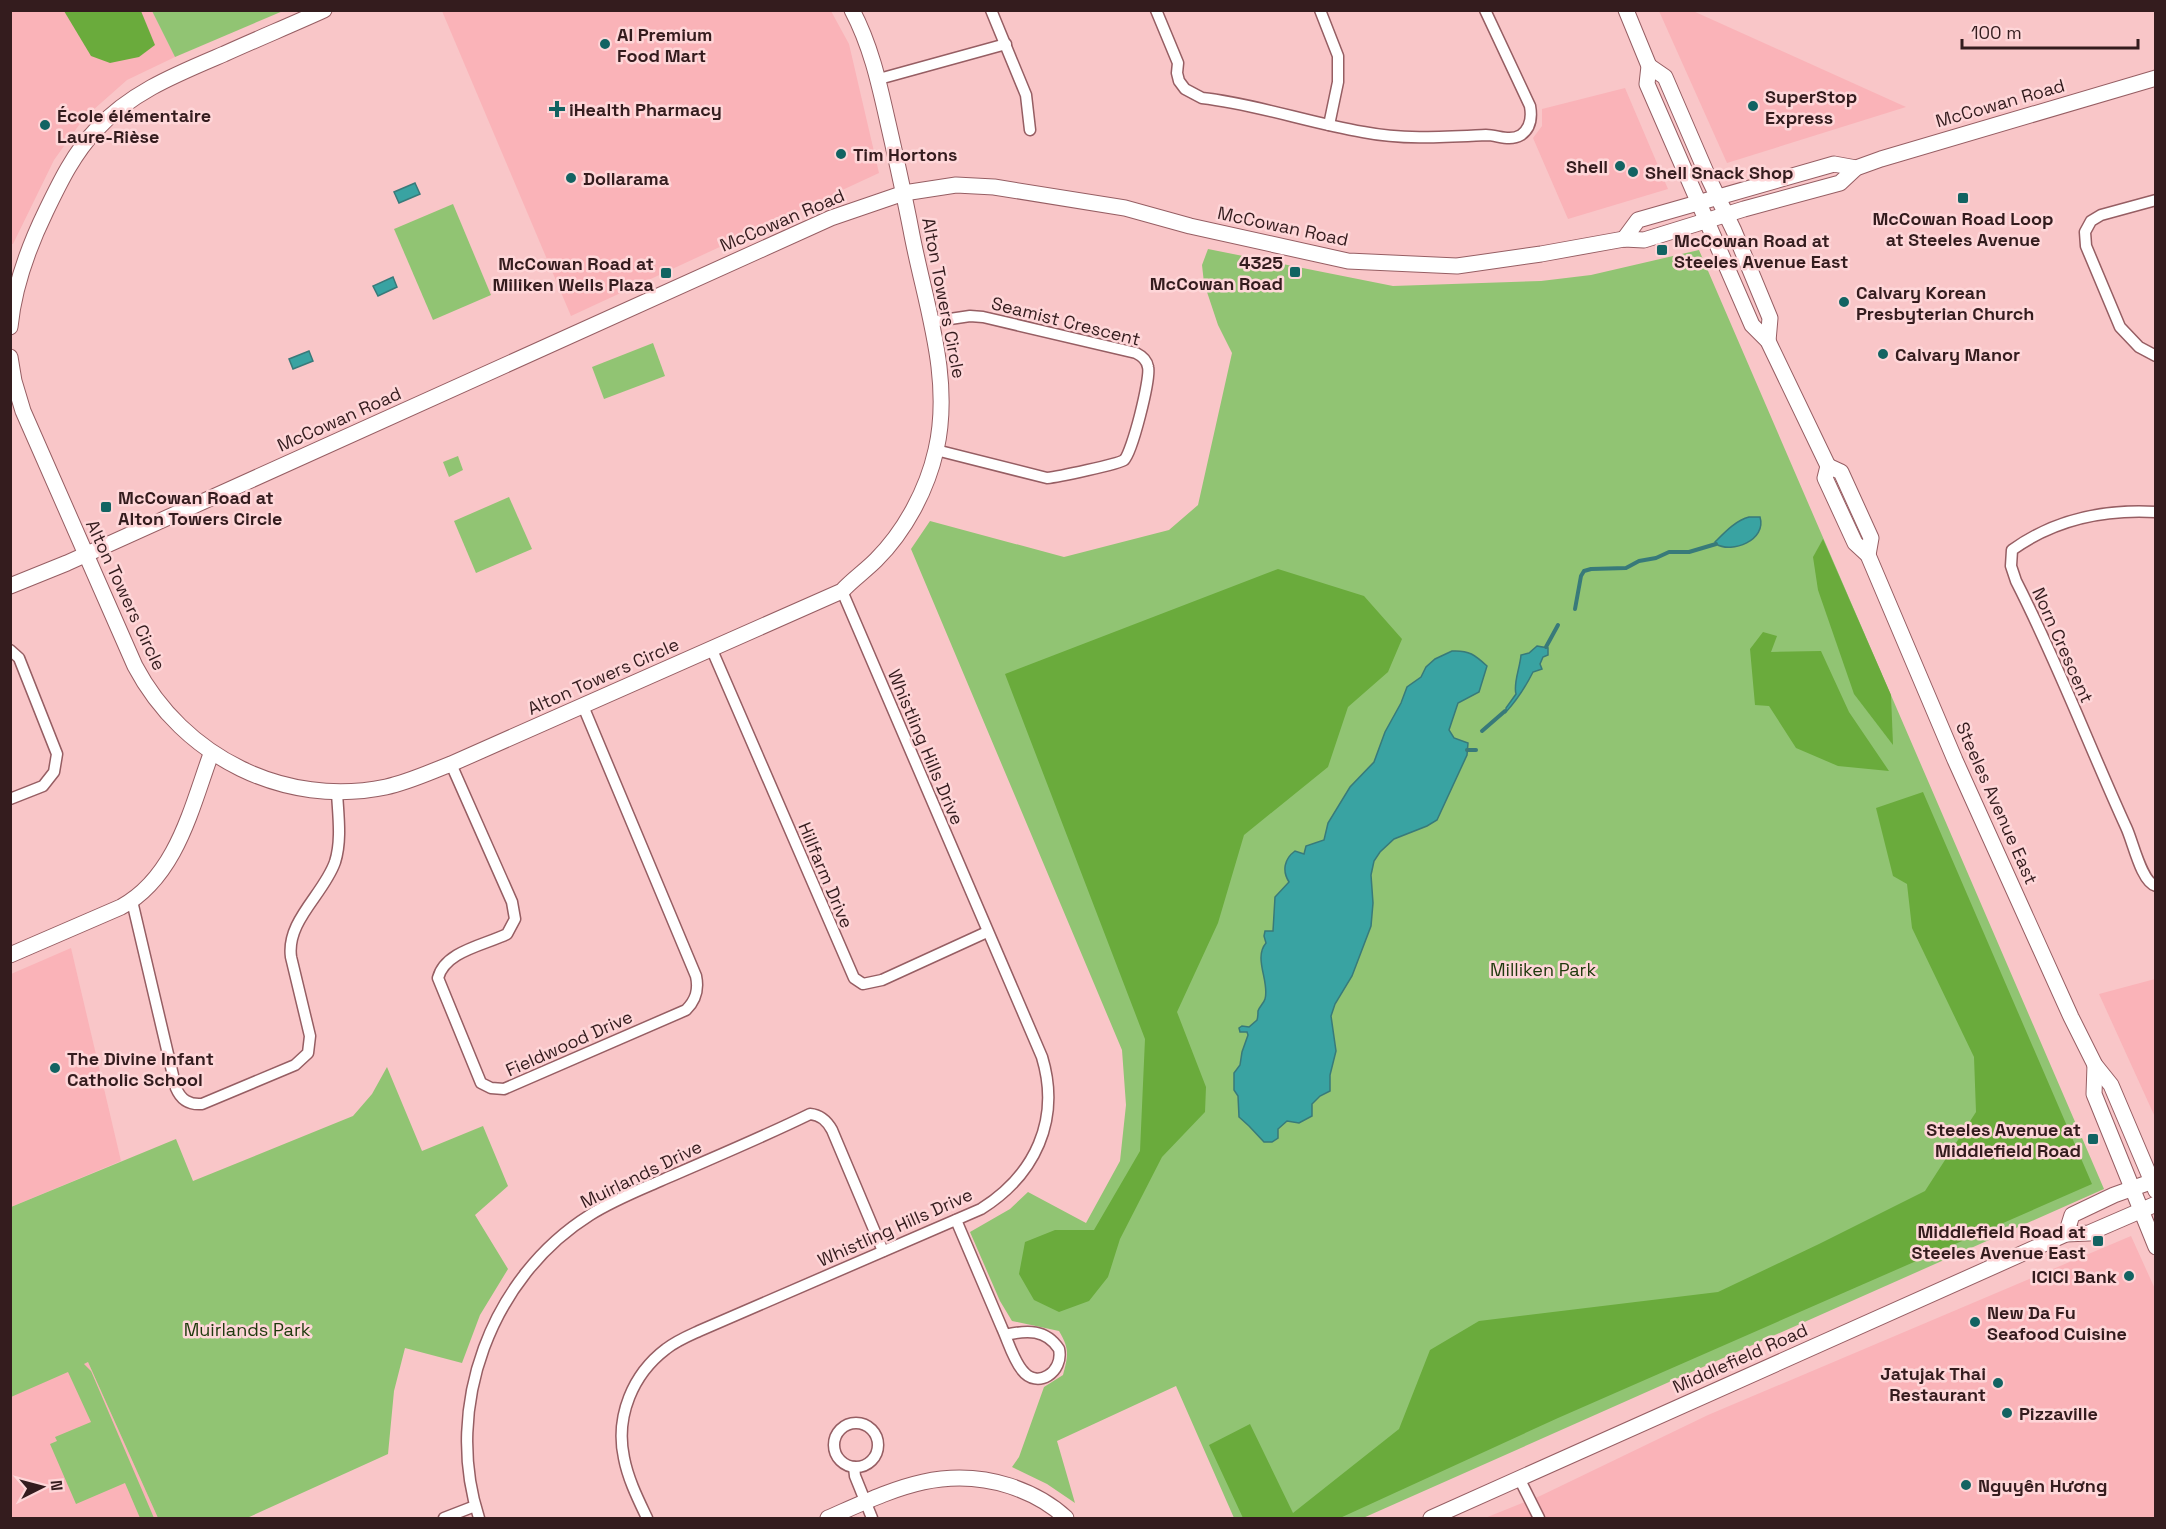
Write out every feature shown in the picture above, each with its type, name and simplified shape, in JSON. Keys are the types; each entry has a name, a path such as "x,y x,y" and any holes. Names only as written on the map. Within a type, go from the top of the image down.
{"main road":[{"path":"10,327 18,282 34,238 66,171 102,124 126,102 154,85 324,10"},
{"name":"Alton Towers Circle","path":"10,357 22,411 85,555 144,682 176,723 211,754 266,779 296,787 337,792 388,787 452,764 842,591 876,560 901,529 927,480 936,450 942,405 941,378 879,79 867,42 852,10"},
{"name":"Steeles Avenue East","path":"1626,10 1649,66 1647,84 1752,325 1768,341 1828,466 1825,478 1855,543 1868,555 1955,760 2071,1017 2095,1065 2111,1085 2154,1184"},
{"name":"Steeles Avenue East","path":"1649,66 1665,77 1726,214 1770,318 1768,341"},
{"name":"McCowan Road","path":"10,586 85,555 831,218 904,193 956,185 994,187 1125,208 1190,226 1348,261 1457,266 1540,254 1624,238 1644,240 1726,214 1840,183 1856,168 2156,78"},
{"name":"McCowan Road","path":"1624,238 1638,220 1834,164 1856,168"},
{"path":"10,955 132,901 154,880 174,852 211,754"},
{"name":"Steeles Avenue East","path":"2095,1065 2094,1094 2156,1247"},
{"path":"2066,1234 2072,1215 2131,1188 2154,1184"},
{"name":"Middlefield Road","path":"1431,1518 2066,1234 2089,1233 2156,1204"},
{"path":"828,1518 911,1484 939,1478 965,1477 984,1479 1017,1488 1051,1505 1066,1518"}],"street":[{"path":"991,10 1026,95 1030,130"},
{"path":"1155,10 1178,63 1179,81 1193,94 1363,133 1428,138 1495,135 1508,139 1520,135 1529,125 1532,116 1530,106 1485,10"},
{"path":"1320,10 1338,56 1338,81 1329,125"},
{"path":"879,79 1006,44"},
{"path":"2156,200 2101,215 2091,221 2085,232 2086,246 2120,327 2139,347 2156,356"},
{"name":"Seamist Crescent","path":"930,322 970,316 983,317 1136,353 1147,362 1149,369 1147,386 1130,452 1120,463 1047,478 936,450"},
{"name":"Norn Crescent","path":"2156,512 2102,513 2062,523 2028,538 2012,550 2012,566 2016,581 2066,688 2147,881 2156,886"},
{"name":"Whistling Hills Drive","path":"646,1518 628,1475 623,1456 622,1423 632,1391 653,1360 682,1339 956,1220 997,1199 1021,1176 1038,1146 1045,1126 1048,1082 1042,1057 842,591"},
{"path":"10,650 19,658 57,754 54,772 43,786 10,799"},
{"name":"Hillfarm Drive","path":"712,650 854,978 862,984 882,980 987,932"},
{"name":"Fieldwood Drive","path":"452,764 512,902 515,919 507,934 448,960 440,970 438,978 481,1083 491,1088 504,1089 686,1010 694,1001 697,991 696,976 583,706"},
{"path":"132,901 176,1088 181,1098 191,1104 202,1104 294,1065 308,1053 310,1036 290,944 295,930 335,861 338,844 337,792"},
{"name":"Muirlands Drive","path":"479,1518 475,1506 467,1448 467,1422 473,1385 483,1349 502,1310 528,1270 545,1250 589,1215 623,1197 810,1114 818,1115 828,1124 883,1251"},
{"path":"956,1220 1005,1335 1020,1369 1024,1374 1043,1378 1054,1372 1059,1365 1059,1349 1046,1335 1024,1331 1005,1335"},
{"path":"854,1423 868,1427 877,1438 878,1445 873,1459 862,1467 854,1467 843,1464 834,1448 834,1441 841,1428 854,1423"},
{"path":"854,1467 855,1476 872,1518"},
{"path":"1519,1478 1539,1518"},
{"path":"444,1518 475,1506"}],"shaded area":[{"name":"École élémentaire Laure-Rièse","path":"10,11 152,11 175,57 127,80 84,118 54,160 13,244 10,244"},
{"path":"442,11 831,11 849,44 879,173 571,316"},
{"path":"1659,11 1693,11 1906,107 1727,163"},
{"path":"1625,88 1668,189 1568,219 1533,138 1542,126 1542,109"},
{"name":"The Divine Infant Catholic School","path":"71,948 121,1161 11,1207 11,974"},
{"path":"2156,979 2155,1117 2099,994"},
{"path":"2131,1236 2155,1289 2155,1518 1485,1518 1540,1496 1708,1415"},
{"path":"88,1362 158,1518 11,1518 10,1397"}],"green space":[{"path":"64,11 141,11 155,45 139,57 110,63 91,56"},
{"path":"152,11 283,11 175,57"},
{"path":"453,204 491,295 433,320 394,229"},
{"name":"Milliken Park","path":"1208,249 1393,286 1541,281 1591,275 1699,250 2104,1189 1363,1518 1234,1518 1176,1386 1057,1441 1075,1503 1047,1484 1012,1467 1019,1457 1044,1387 1063,1375 1067,1357 1066,1348 1059,1331 1012,1321 1000,1301 970,1232 1010,1209 1028,1192 1086,1223 1120,1161 1126,1105 1122,1050 911,549 930,521 1064,557 1169,530 1198,505 1232,353 1218,325 1204,283 1202,265"},
{"path":"653,343 665,376 604,399 592,367"},
{"path":"458,456 463,470 449,477 443,462"},
{"path":"509,497 532,549 476,573 454,521"},
{"path":"1823,539 1891,695 1893,745 1854,694 1818,590 1813,557"},
{"path":"1278,569 1364,596 1402,639 1388,672 1348,707 1328,767 1244,835 1218,923 1177,1012 1206,1087 1205,1112 1162,1157 1120,1239 1108,1277 1089,1301 1059,1312 1034,1300 1019,1274 1025,1242 1055,1230 1094,1230 1140,1151 1145,1039 1005,674"},
{"path":"1763,632 1777,636 1771,652 1821,651 1849,712 1889,771 1838,766 1796,748 1769,706 1755,705 1750,649"},
{"path":"1923,792 2092,1184 1558,1418 1340,1518 1243,1518 1209,1445 1250,1424 1293,1513 1399,1429 1430,1350 1479,1321 1718,1292 1925,1191 1976,1112 1974,1057 1912,928 1907,884 1893,876 1876,808"},
{"name":"Muirlands Park","path":"387,1067 422,1151 483,1126 508,1186 475,1215 508,1269 480,1315 462,1363 405,1348 394,1391 388,1454 247,1518 158,1518 88,1362 84,1364 91,1371 154,1518 140,1518 125,1483 76,1504 50,1444 57,1441 55,1437 91,1422 68,1372 11,1397 11,1207 176,1139 193,1181 353,1116 372,1094"}],"water":[{"path":"415,183 420,194 399,203 394,192"},
{"path":"393,277 397,287 378,296 373,286"},
{"path":"309,351 313,361 293,369 289,359"},
{"path":"1749,517 1760,517 1761,525 1758,532 1747,543 1731,547 1716,544 1715,542 1730,527"},
{"path":"1537,646 1548,648 1548,655 1543,657 1540,664 1542,669 1533,672 1521,693 1506,712 1506,708 1516,694 1515,685 1521,655 1529,653"},
{"path":"1452,651 1471,654 1487,666 1479,692 1458,703 1449,730 1454,738 1468,743 1467,755 1437,820 1394,839 1374,861 1371,875 1373,903 1371,926 1352,976 1335,1004 1331,1016 1336,1051 1330,1075 1330,1091 1320,1096 1312,1104 1312,1116 1299,1123 1287,1121 1278,1129 1278,1138 1272,1142 1264,1142 1239,1117 1238,1096 1234,1090 1234,1073 1240,1065 1248,1035 1247,1032 1240,1032 1239,1028 1249,1027 1257,1020 1265,999 1261,963 1262,949 1266,943 1265,931 1273,931 1275,897 1289,882 1285,874 1286,861 1295,851 1304,854 1306,846 1324,840 1328,823 1350,787 1374,762 1385,732 1407,687 1421,677 1426,667 1435,659"}],"waterway":[{"path":"1575,609 1584,571 1626,568 1639,561 1656,558 1669,552 1689,552 1716,544"},
{"path":"1546,647 1558,625"},
{"path":"1482,731 1505,711"},
{"path":"1467,750 1476,750"}],"place":[{"name":"AI Premium Food Mart","path":"605,44"},
{"name":"SuperStop Express","path":"1753,106"},
{"name":"iHealth Pharmacy","path":"557,109"},
{"name":"École élémentaire Laure-Rièse","path":"45,125"},
{"name":"Tim Hortons","path":"841,154"},
{"name":"Shell","path":"1620,166"},
{"name":"Shell Snack Shop","path":"1633,172"},
{"name":"Dollarama","path":"571,178"},
{"name":"McCowan Road Loop at Steeles Avenue","path":"1963,198"},
{"name":"McCowan Road at Steeles Avenue East","path":"1662,250"},
{"name":"4325 McCowan Road","path":"1295,272"},
{"name":"McCowan Road at Miliken Wells Plaza","path":"666,273"},
{"name":"Calvary Korean Presbyterian Church","path":"1844,302"},
{"name":"Calvary Manor","path":"1883,354"},
{"name":"McCowan Road at Alton Towers Circle","path":"106,507"},
{"name":"The Divine Infant Catholic School","path":"55,1068"},
{"name":"Steeles Avenue at Middlefield Road","path":"2093,1139"},
{"name":"Middlefield Road at Steeles Avenue East","path":"2098,1241"},
{"name":"ICICI Bank","path":"2129,1276"},
{"name":"New Da Fu Seafood Cuisine","path":"1975,1322"},
{"name":"Jatujak Thai Restaurant","path":"1998,1383"},
{"name":"Pizzaville","path":"2007,1413"},
{"name":"Nguyên Hương","path":"1966,1485"}]}
